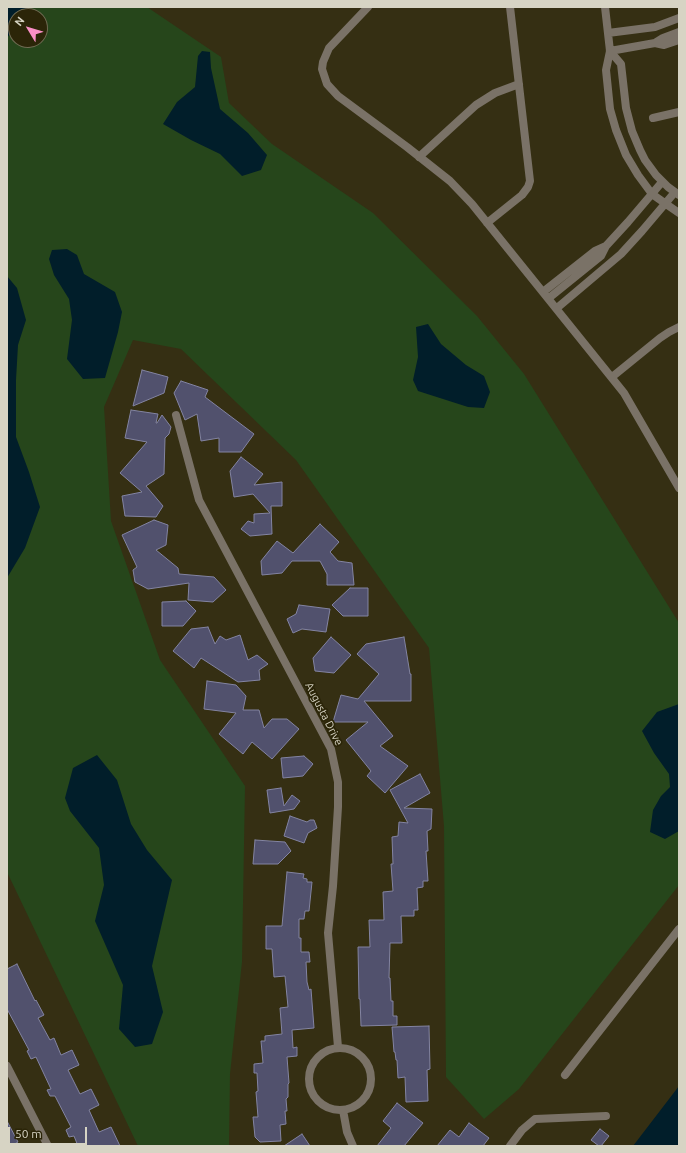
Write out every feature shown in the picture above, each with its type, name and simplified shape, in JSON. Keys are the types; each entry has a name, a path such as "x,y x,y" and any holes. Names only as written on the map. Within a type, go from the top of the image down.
{"street":[{"path":"368,7 329,48 323,62 322,69 326,84 338,96 457,187 557,308 630,401 679,488"},
{"path":"487,223 522,195 528,187 530,181 510,7"},
{"path":"605,7 610,51 606,70 610,109 620,142 632,166 652,194 679,213"},
{"path":"608,33 655,27 679,18"},
{"path":"610,51 655,43 663,38 679,32"},
{"path":"655,43 664,45 679,40"},
{"path":"557,308 621,254 666,204 677,194 662,182 645,160 636,141 626,108 621,64 610,51"},
{"path":"419,157 476,105 495,93 519,84"},
{"path":"653,118 679,112"},
{"path":"546,295 595,251 606,246 662,182"},
{"path":"612,378 660,338 679,327"},
{"name":"Augusta Drive","path":"176,415 200,500 331,749 338,782 338,807 333,886 328,933 338,1048"},
{"path":"565,1076 679,929"},
{"path":"338,1048 348,1048 357,1052 364,1058 369,1066 372,1076 371,1086 367,1095 361,1102 352,1108 343,1110 332,1109 319,1101 310,1086 309,1076 312,1065 318,1056 328,1050 338,1048"},
{"path":"7,1066 48,1146"},
{"path":"343,1110 353,1146"},
{"path":"510,1146 522,1130 535,1119 606,1116"}],"green space":[{"path":"7,7 147,7 221,57 229,103 272,144 373,213 477,316 524,374 679,623 679,885 519,1089 484,1119 446,1077 444,826 429,648 296,460 181,349 133,340 104,407 111,521 160,660 245,786 242,962 230,1074 229,1146 138,1146 7,872"}],"water":[{"path":"7,7 31,7 8,8 7,38"},
{"path":"202,51 210,52 211,68 220,109 248,133 267,155 261,170 242,176 220,154 163,124 177,102 195,87 198,56"},
{"path":"67,249 77,255 84,274 115,292 122,312 105,378 83,379 67,359 72,320 69,299 54,275 49,259 52,250"},
{"path":"7,276 17,288 26,320 18,345 16,380 16,437 40,507 25,548 7,578"},
{"path":"428,324 441,344 466,365 484,376 490,392 484,408 468,407 418,391 413,380 418,357 416,327"},
{"path":"679,704 679,831 665,839 650,832 653,810 661,796 670,787 669,774 654,753 642,731 657,712"},
{"path":"97,755 117,780 131,824 147,850 172,880 152,966 163,1012 152,1044 135,1047 119,1029 123,985 95,921 104,885 99,848 70,811 65,798 73,768"},
{"path":"679,1086 679,1146 633,1146"}],"building":[{"path":"142,370 168,377 164,393 133,406"},
{"path":"181,381 208,390 205,397 254,434 241,452 219,452 219,438 201,441 197,414 185,420 174,393"},
{"path":"131,410 158,414 156,423 162,415 171,427 169,434 165,438 164,474 146,486 163,506 156,517 125,516 122,496 142,492 120,473 147,442 125,438"},
{"path":"241,457 263,474 254,485 282,482 282,506 271,506 272,534 250,536 241,529 248,521 254,523 254,514 270,513 253,494 234,497 230,471"},
{"path":"154,520 168,525 166,545 156,550 178,568 179,574 214,577 226,590 213,602 188,600 189,583 148,589 135,582 133,570 137,567 122,535"},
{"path":"320,524 339,542 330,552 338,561 352,563 354,585 327,585 327,574 320,561 292,561 282,573 262,575 261,561 277,541 293,553"},
{"path":"350,588 368,588 368,616 343,616 332,605"},
{"path":"186,601 196,611 183,626 162,626 162,602"},
{"path":"299,605 330,609 326,632 302,629 293,633 287,619 296,614"},
{"path":"208,627 215,644 220,636 226,640 240,635 248,660 257,655 268,664 259,670 260,680 238,682 201,658 194,668 173,651 191,629"},
{"path":"331,637 351,655 334,673 315,671 313,658"},
{"path":"404,637 411,674 411,701 364,701 393,736 380,746 408,766 385,793 367,776 371,771 346,740 368,722 333,722 341,695 358,699 379,674 357,654 366,644"},
{"path":"207,681 236,685 246,696 243,710 259,710 264,728 272,719 287,719 299,729 272,759 252,742 243,754 219,734 236,713 204,709"},
{"path":"304,756 313,764 303,776 283,778 281,758"},
{"path":"420,774 430,793 404,808 432,809 431,829 427,831 428,851 426,851 428,881 423,881 423,887 417,888 418,910 414,910 414,916 401,916 402,943 390,943 389,978 391,1001 393,1001 393,1016 397,1016 397,1025 361,1026 358,947 370,947 369,920 384,920 383,892 393,891 391,864 393,864 392,837 398,836 399,822 408,823 390,790"},
{"path":"281,788 284,806 292,795 300,801 294,809 270,813 267,790"},
{"path":"290,816 307,822 314,820 317,828 308,833 304,843 284,836"},
{"path":"255,840 285,842 291,851 278,864 253,864"},
{"path":"287,872 304,874 303,878 307,879 307,882 312,882 309,911 305,911 304,919 299,919 299,938 301,938 301,952 309,952 310,962 306,962 307,982 309,990 311,989 314,1028 292,1030 293,1048 297,1047 297,1056 287,1057 289,1083 288,1097 286,1099 287,1111 285,1111 286,1124 280,1125 281,1141 260,1142 255,1137 253,1117 258,1117 256,1092 258,1091 257,1073 254,1073 254,1064 263,1063 261,1041 265,1041 265,1036 282,1034 280,1008 288,1007 285,976 274,977 272,949 266,949 266,926 282,926"},
{"path":"17,964 35,1001 36,1000 44,1015 38,1018 50,1040 54,1038 61,1055 72,1050 79,1065 68,1070 80,1094 91,1089 99,1105 89,1110 99,1132 111,1127 120,1146 78,1146 74,1136 69,1137 66,1130 71,1127 55,1096 50,1096 47,1090 51,1089 36,1057 31,1059 27,1051 29,1050 7,1009 7,969"},
{"path":"429,1026 430,1069 427,1070 428,1101 406,1102 405,1077 398,1078 392,1027"},
{"path":"397,1103 423,1123 404,1146 377,1146 391,1128 383,1121"},
{"path":"7,1121 18,1142 11,1146 7,1146"},
{"path":"469,1123 489,1138 483,1146 437,1146 450,1130 459,1137"},
{"path":"600,1129 609,1136 601,1146 599,1146 591,1140"},
{"path":"302,1134 310,1146 284,1146"}]}
